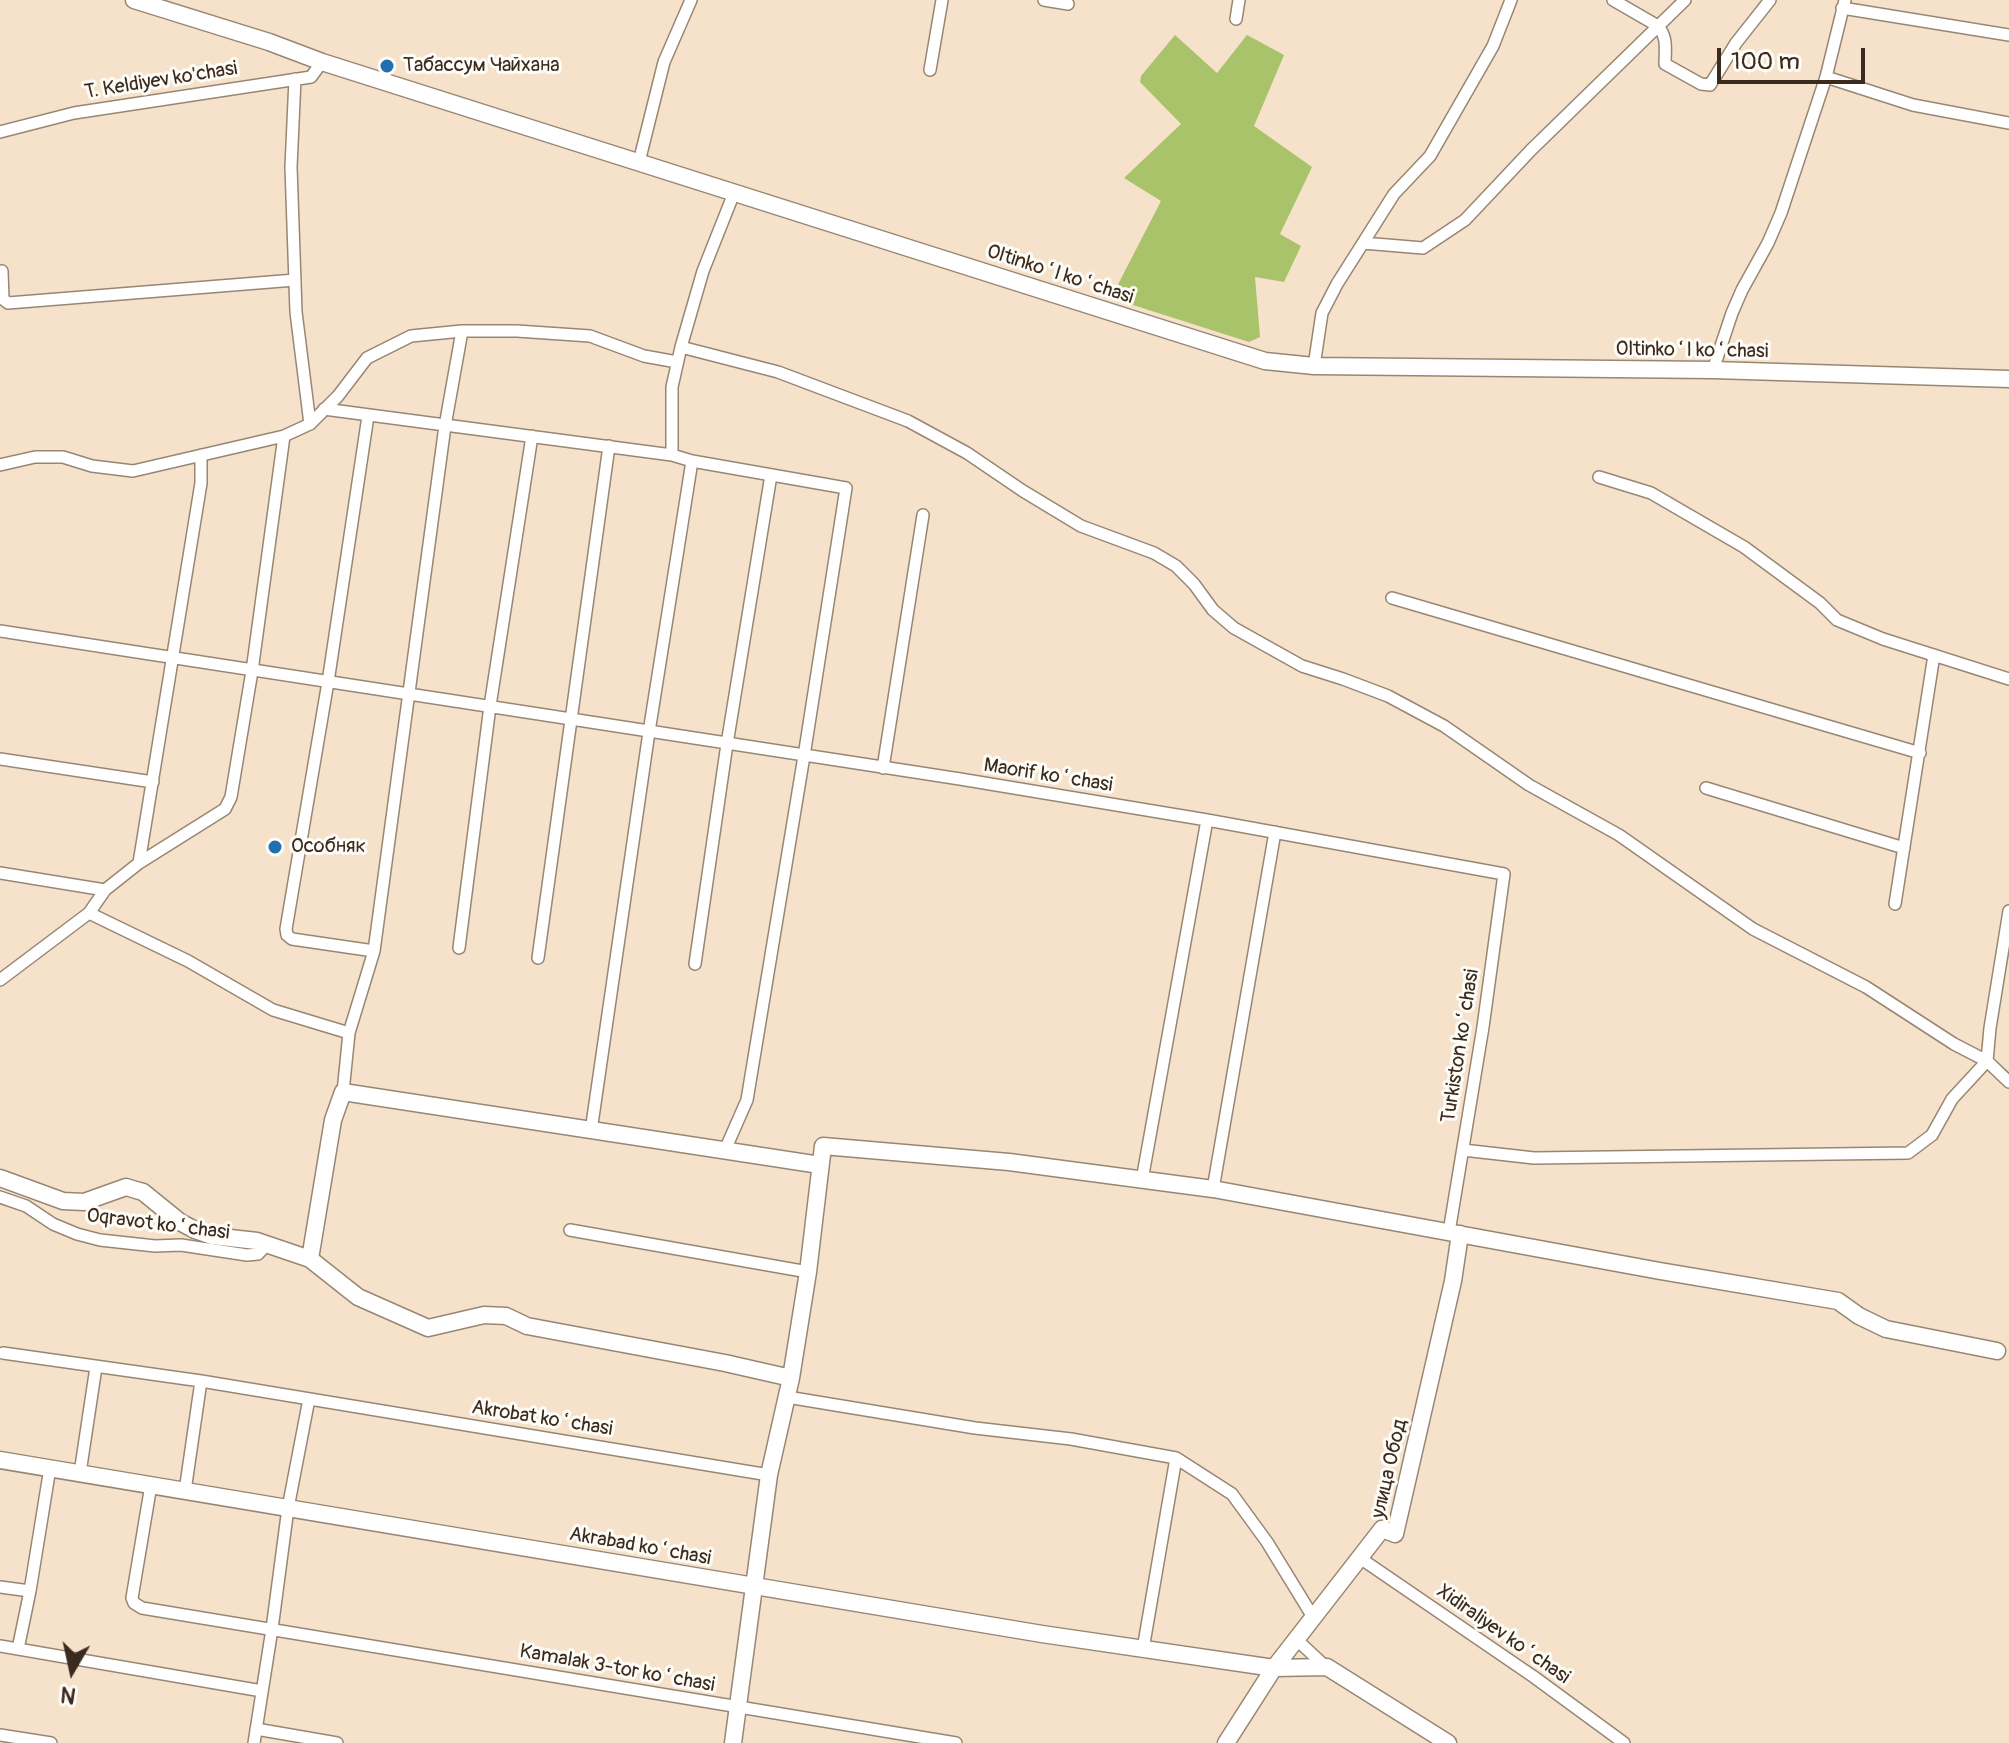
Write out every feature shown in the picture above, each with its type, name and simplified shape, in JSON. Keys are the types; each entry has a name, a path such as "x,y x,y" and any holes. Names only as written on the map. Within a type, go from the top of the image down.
{"street":[{"name":"Oltinkoʻl koʻchasi","path":"134,0 1265,361 1314,366 1713,370 2009,379"},
{"path":"639,162 664,62 691,0"},
{"path":"930,70 942,0"},
{"path":"1044,0 1068,4"},
{"path":"1236,19 1239,0"},
{"path":"1314,366 1322,313 1337,284 1394,194 1430,156 1493,46 1511,0"},
{"path":"1613,0 1658,26 1666,42 1665,64 1701,84 1710,85 1736,43 1770,0"},
{"path":"1363,243 1423,248 1465,220 1531,150 1685,0"},
{"path":"1713,370 1732,313 1781,213 1826,77 1844,4 2009,35"},
{"name":"T. Keldiyev ko'chasi","path":"0,132 74,113 311,77 322,62"},
{"path":"1826,77 1913,105 2009,123"},
{"path":"295,79 291,167 296,312 310,424"},
{"path":"672,455 672,387 677,362 703,271 734,193"},
{"path":"2,271 3,299 8,303 295,280"},
{"path":"0,465 35,457 63,457 92,466 133,471 284,436 310,424 338,396 367,358 411,336 462,331 517,331 590,336 644,356 677,362"},
{"path":"310,1259 333,1120 343,1092 349,1033 374,951 445,426 462,331"},
{"path":"681,347 778,372 908,421 967,453 1081,526 1154,553 1176,566 1213,610 1234,628 1302,666 1388,696 1444,726 1529,785 1619,835 1753,929 1866,987 1954,1044 1987,1061 2009,1082"},
{"path":"324,409 672,455 846,488 747,1100 725,1150"},
{"path":"368,416 328,682 286,929 292,939 374,951"},
{"path":"0,980 89,913 105,890 139,863 225,809 231,797 252,671 284,436"},
{"path":"459,948 490,706 532,436"},
{"path":"538,958 609,446"},
{"path":"139,863 201,483 201,455"},
{"path":"591,1131 692,461"},
{"path":"695,964 771,475"},
{"path":"1599,477 1651,493 1744,547 1820,603 1837,620 1883,639 2009,679"},
{"path":"883,768 923,515"},
{"path":"1392,598 1920,753"},
{"name":"Maorif koʻchasi","path":"0,631 1207,820"},
{"path":"1895,904 1934,655"},
{"path":"0,759 153,782"},
{"path":"1706,788 1904,848"},
{"path":"1142,1180 1207,820"},
{"name":"Turkiston koʻchasi","path":"1207,820 1504,874 1463,1150 1534,1158 1908,1153 1932,1135 1952,1099 1987,1061"},
{"path":"1213,1189 1275,832"},
{"path":"0,873 105,890"},
{"path":"1987,1061 2003,985 2009,911"},
{"path":"89,913 188,961 273,1010 349,1033"},
{"path":"343,1092 820,1165"},
{"path":"733,1743 769,1475 791,1378 823,1146 1009,1162 1213,1189 1838,1301 1886,1329 1997,1351"},
{"path":"1454,1233 1463,1150"},
{"path":"0,1178 74,1203 126,1187 143,1192 195,1230 212,1236 257,1241 310,1259 358,1297 428,1328 484,1315 506,1316 527,1326 791,1378"},
{"name":"Oqravot koʻchasi","path":"0,1197 26,1206 53,1224 100,1240 155,1246 181,1245 247,1255 258,1254 267,1244"},
{"path":"570,1230 808,1272"},
{"name":"улица Обод","path":"1226,1743 1274,1668 1382,1529 1395,1534 1453,1281 1454,1233"},
{"name":"Akrobat koʻchasi","path":"3,1353 201,1381 769,1475"},
{"path":"80,1473 96,1367"},
{"path":"185,1491 201,1381"},
{"path":"787,1397 975,1428 1071,1439 1176,1458 1232,1494 1267,1542 1313,1617"},
{"path":"254,1743 288,1508 309,1399"},
{"path":"1143,1649 1176,1458"},
{"name":"Akrabad koʻchasi","path":"0,1460 1143,1649 1274,1668 1327,1667"},
{"path":"18,1649 50,1468"},
{"name":"Kamalak 3-tor koʻchasi","path":"151,1485 132,1598 142,1608 956,1743"},
{"name":"Xidiraliyev koʻchasi","path":"1360,1558 1534,1677 1615,1741"},
{"path":"0,1587 30,1591"},
{"path":"1296,1639 1327,1667 1448,1743"},
{"path":"0,1646 262,1691"},
{"path":"256,1729 337,1743"},
{"path":"0,1735 51,1743"}],"green space":[{"path":"1175,35 1217,73 1247,35 1284,55 1254,126 1312,167 1280,234 1301,246 1284,282 1255,277 1260,337 1249,342 1111,298 1161,201 1124,178 1181,124 1140,82 1141,76"}],"place":[{"name":"Табассум Чайхана","path":"387,66"},
{"name":"Особняк","path":"275,847"}]}
